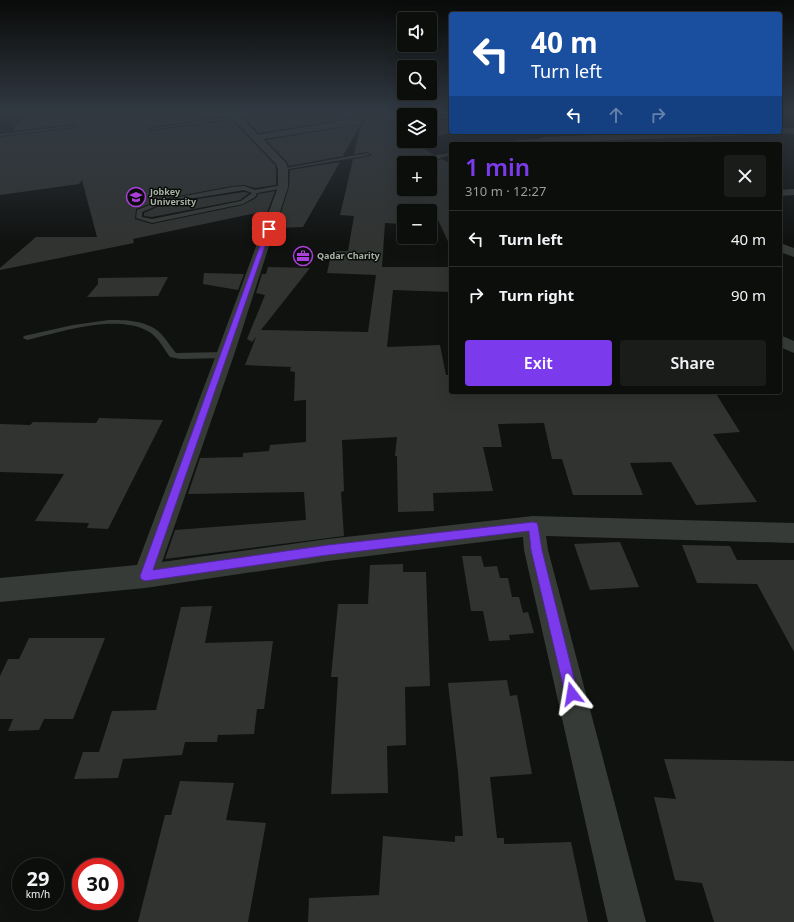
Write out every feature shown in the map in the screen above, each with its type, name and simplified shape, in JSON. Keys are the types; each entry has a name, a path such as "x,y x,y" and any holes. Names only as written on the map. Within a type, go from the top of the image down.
{"street":[{"path":"145,576 283,187 283,169 281,163 273,155"},
{"path":"782,193 794,192"},
{"path":"782,248 794,252"},
{"path":"782,341 794,348"},
{"path":"533,526 536,550 627,922"},
{"path":"0,590 145,576 328,550 533,526 794,533"}],"lane":[{"path":"283,169 362,155"},
{"path":"255,192 253,196 243,202 152,221 142,220 139,218 138,214 139,211 164,202 232,189 244,188 255,192 283,187"},
{"path":"27,338 70,327 122,323 144,326 154,332 173,355 225,354"}],"building":[{"path":"0,155 265,155 275,165 276,169 276,185 255,188 244,185 232,186 163,199 136,209 135,219 152,224 243,205 256,198 258,194 275,191 261,229 251,229 256,213 133,239 134,243 0,270 0,268 36,237 97,237 82,180 79,184 0,195"},
{"path":"280,155 344,155 289,166"},
{"path":"372,155 434,155 397,156 397,196 437,196 437,161 442,159 449,163 449,244 437,218 437,204 397,204 397,224 385,223 382,267 449,267 449,292 393,290 387,347 440,345 446,375 449,375 449,394 716,394 740,432 713,434 757,502 696,505 671,462 630,463 643,495 573,495 562,459 552,459 544,423 498,424 502,447 483,447 493,491 433,493 434,511 398,512 397,456 395,456 397,437 342,440 344,491 341,492 344,536 165,559 175,530 306,520 304,492 188,494 200,458 243,457 243,453 269,451 270,445 306,442 306,400 294,401 295,372 290,371 291,367 245,365 256,337 252,342 247,339 265,295 256,293 262,274 266,274 268,267 310,268 261,330 368,332 376,275 327,273 332,251 348,251 354,216 340,215 353,159"},
{"path":"340,162 303,227 276,228 289,187 290,170"},
{"path":"244,192 249,193 240,200 152,217 144,216 144,213 164,204"},
{"path":"204,273 244,274 238,290 203,284"},
{"path":"168,277 158,296 87,297 98,284 98,278"},
{"path":"99,418 163,420 108,529 87,528 89,523 35,521 64,474 0,472 0,424 30,425 33,422 96,423"},
{"path":"620,542 639,587 590,590 574,544"},
{"path":"682,545 730,546 737,560 794,560 794,652 757,584 697,583"},
{"path":"462,556 481,556 484,567 497,566 500,578 508,578 512,597 519,597 523,613 528,612 534,633 509,635 510,640 489,641 483,611 471,611"},
{"path":"403,564 403,572 426,572 430,686 405,687 406,745 387,746 388,793 331,794 338,677 331,677 338,604 368,604 370,565"},
{"path":"212,606 205,643 273,641 264,709 257,709 254,734 218,735 217,742 185,742 182,755 123,759 118,778 74,779 83,752 99,752 112,711 156,710 181,607"},
{"path":"29,638 105,638 73,719 44,719 39,730 8,731 13,719 0,719 0,676 8,659 19,659"},
{"path":"507,680 510,696 517,695 532,774 490,777 497,838 504,838 504,844 571,842 588,922 308,922 309,898 379,895 383,836 455,842 455,836 463,836 458,772 448,683"},
{"path":"664,759 794,761 794,922 714,922 702,883 675,880 654,797 676,799"},
{"path":"180,781 234,783 226,820 266,823 248,922 138,922 165,815 171,815"}],"place":[{"name":"Jobkey University","path":"136,197"},
{"name":"Qadar Charity","path":"303,256"}],"route":[{"path":"269,229 145,576 328,550 533,526 536,550 572,694"}]}
